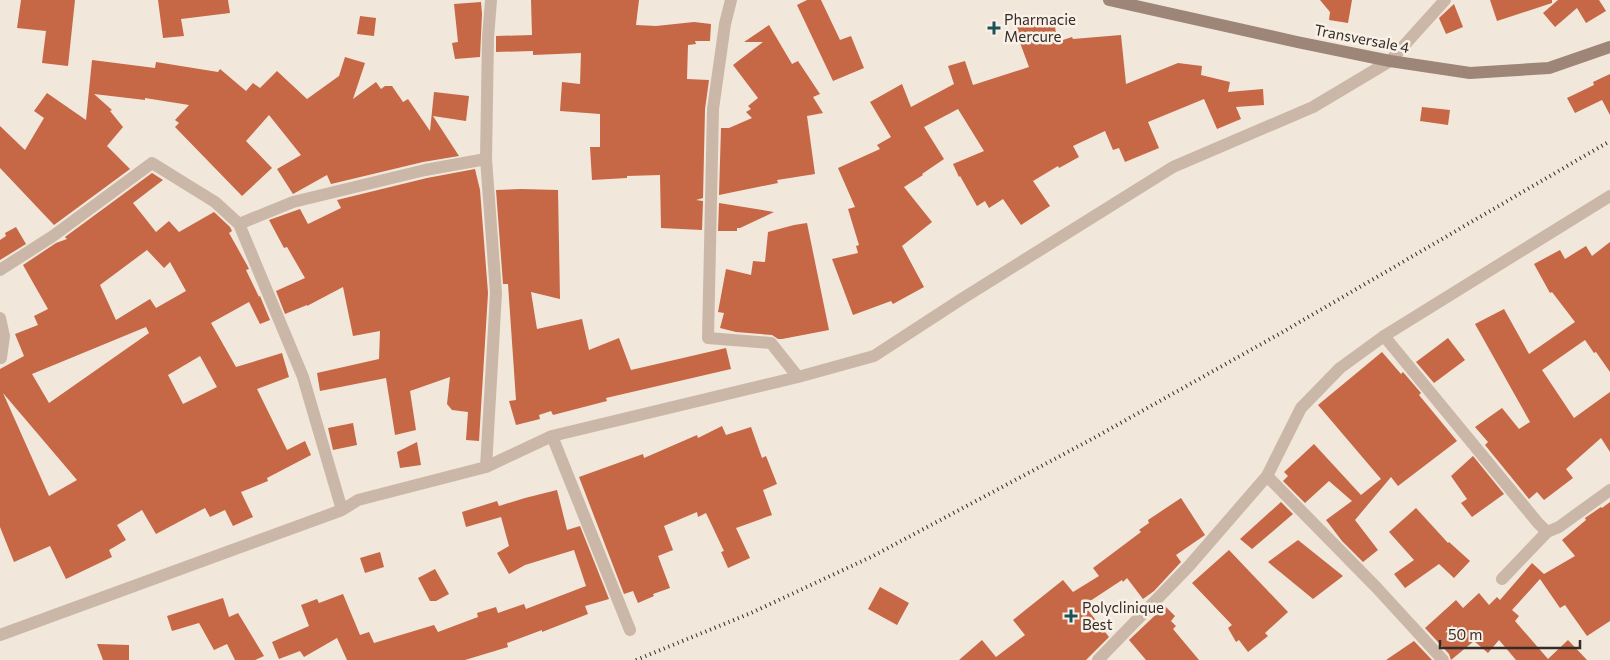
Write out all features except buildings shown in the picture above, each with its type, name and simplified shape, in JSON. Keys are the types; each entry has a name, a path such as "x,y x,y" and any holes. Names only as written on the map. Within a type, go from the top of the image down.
{"main road":[{"name":"Transversale 4","path":"1109,0 1140,4 1297,42 1390,61 1470,73 1549,68 1610,47"}],"street":[{"path":"486,467 496,293 486,159 488,38 491,0"},
{"path":"731,0 725,24 713,109 708,338 771,343 798,377"},
{"path":"0,635 342,510 358,500 486,467 552,436 798,377 874,356 1173,166 1313,107 1390,61 1444,0"},
{"path":"239,224 293,202 425,170 486,159"},
{"path":"0,270 54,236 152,163 215,202 239,224 303,377 342,510"},
{"path":"1098,660 1189,566 1267,476 1301,408 1340,368 1384,336 1610,196"},
{"path":"0,318 4,336 1,358"},
{"path":"1384,336 1547,532"},
{"path":"552,436 630,630"},
{"path":"1267,476 1376,587 1443,660"},
{"path":"1502,579 1547,532 1559,527 1610,490"}],"railway":[{"path":"636,660 751,613 873,556 1092,439 1281,333 1610,141"}],"place":[{"name":"Pharmacie Mercure","path":"994,28"},
{"name":"Polyclinique Best","path":"1071,616"}]}
